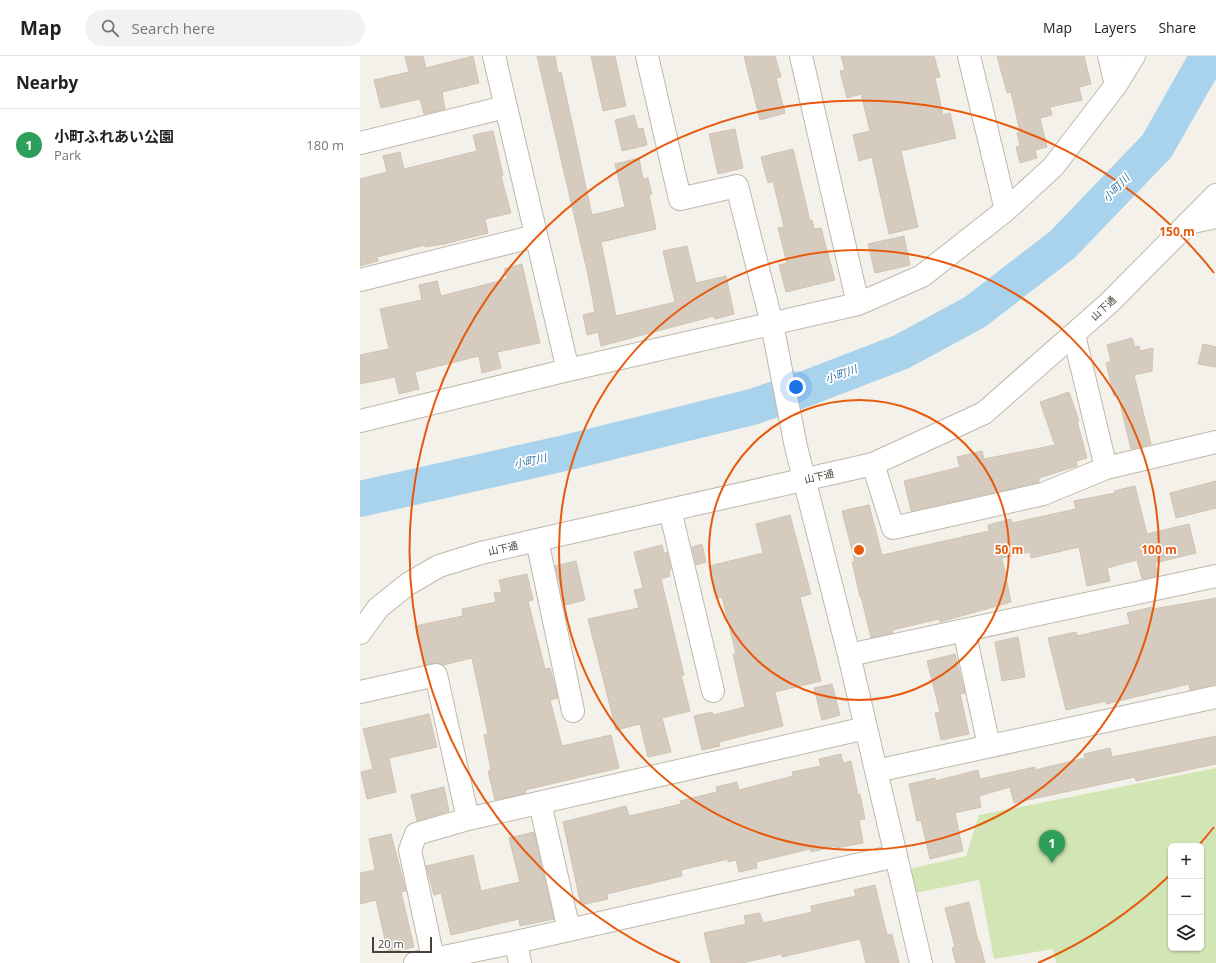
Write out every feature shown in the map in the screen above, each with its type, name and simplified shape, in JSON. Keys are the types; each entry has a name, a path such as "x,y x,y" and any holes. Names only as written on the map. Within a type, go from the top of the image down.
{"street":[{"path":"494,56 535,236 568,370"},
{"path":"647,56 680,199 737,186 772,324 796,447 866,728 921,963"},
{"path":"801,56 858,304"},
{"path":"969,56 1006,210"},
{"path":"1109,56 1116,85"},
{"path":"360,421 568,370 858,304 922,276 1006,210 1054,167 1116,85 1134,56"},
{"path":"360,142 506,107"},
{"name":"山下通","path":"360,633 378,608 408,584 439,566 481,553 873,464 984,413 1109,304 1216,195"},
{"path":"1188,223 1216,217"},
{"path":"360,280 535,236"},
{"path":"1074,335 1106,468"},
{"path":"873,464 893,528 1043,494 1106,468 1216,442"},
{"path":"670,510 713,691"},
{"path":"537,540 574,711"},
{"path":"848,655 1216,576"},
{"path":"964,630 989,746"},
{"path":"360,692 436,675 468,819"},
{"path":"876,771 1216,697"},
{"path":"866,728 468,819 416,834 410,850 428,962 518,953 569,930 896,856"},
{"path":"540,803 569,930"}],"green space":[{"path":"1216,768 1216,963 1056,963 1053,949 994,959 979,880 905,895 900,871 966,856 979,815"}],"building":[{"path":"405,56 423,56 426,68 473,56 479,83 442,92 445,109 424,114 420,99 381,108 374,80 409,72"},
{"path":"537,56 555,56 558,73 561,72 592,215 625,207 615,164 639,158 643,179 648,178 652,194 649,195 656,229 601,242 616,316 675,302 663,251 687,246 696,283 726,276 734,314 715,319 714,316 601,346 598,332 587,335 583,315 595,312 588,275"},
{"path":"591,56 615,56 626,106 603,111"},
{"path":"744,56 775,56 781,77 776,78 785,113 760,120"},
{"path":"841,56 934,56 940,77 935,78 943,115 950,113 956,138 901,151 918,227 889,234 872,157 859,161 853,135 870,131 861,94 847,98 840,71 845,70"},
{"path":"997,56 1084,56 1091,84 1079,87 1082,100 1050,107 1052,115 1040,118 1047,147 1035,150 1037,158 1020,163 1016,147 1020,146 1017,133 1020,132 1011,92 1007,93"},
{"path":"634,115 638,129 643,128 647,145 622,151 615,120"},
{"path":"735,129 743,168 718,174 709,134"},
{"path":"493,131 503,175 501,176 511,213 485,219 488,233 444,244 425,247 425,245 377,257 378,261 360,266 360,179 387,172 383,156 400,152 404,169 477,151 473,135"},
{"path":"793,149 810,221 812,220 814,229 821,228 835,280 786,292 779,265 787,263 778,228 784,227 773,181 768,183 761,157"},
{"path":"904,236 910,265 875,273 868,244"},
{"path":"522,264 540,343 497,352 501,368 482,373 479,356 415,372 419,389 399,394 395,377 360,384 360,355 389,349 380,309 422,300 419,285 437,281 441,296 507,279 504,269"},
{"path":"1132,338 1135,347 1139,346 1140,351 1153,348 1152,371 1134,375 1151,444 1131,449 1118,395 1114,396 1106,363 1111,361 1107,345"},
{"path":"1203,344 1216,347 1216,367 1198,364"},
{"path":"1069,392 1079,421 1077,421 1087,458 1076,461 1077,466 1039,478 1039,482 911,511 904,481 960,467 957,457 982,451 984,459 1055,445 1040,402"},
{"path":"1216,481 1216,508 1176,518 1170,493"},
{"path":"1135,486 1147,534 1189,524 1196,553 1155,563 1158,576 1142,579 1137,560 1107,568 1110,581 1087,586 1079,547 1031,558 1030,552 1002,558 1011,602 940,622 939,619 892,630 893,633 871,638 852,562 855,562 842,511 869,505 882,555 989,531 988,525 1011,519 1012,523 1076,509 1074,501 1115,493 1114,491"},
{"path":"790,515 811,594 800,597 821,681 775,692 783,726 719,742 720,746 702,750 694,716 712,712 713,715 745,707 733,654 736,654 722,597 717,598 709,566 763,553 756,524"},
{"path":"702,544 706,562 696,565 692,547"},
{"path":"662,545 664,553 667,552 671,570 669,570 670,576 661,579 684,675 681,675 690,711 662,718 671,752 648,757 640,724 616,730 588,619 639,608 634,590 643,588 634,552"},
{"path":"576,561 585,600 565,605 555,566"},
{"path":"527,574 533,600 528,601 545,669 550,668 558,698 550,700 562,746 611,735 619,768 525,790 526,793 495,800 488,771 491,770 484,735 488,734 472,658 443,665 434,663 424,665 415,626 463,616 462,609 496,602 494,593 502,592 499,580"},
{"path":"1216,598 1216,684 1190,690 1189,684 1106,704 1106,701 1066,710 1048,638 1076,632 1077,636 1130,624 1127,613 1152,607 1153,609"},
{"path":"1018,637 1025,677 1002,681 995,642"},
{"path":"955,654 965,693 960,694 969,734 941,740 935,713 940,712 927,661"},
{"path":"832,684 840,715 822,720 814,688"},
{"path":"429,714 437,747 389,758 396,792 367,799 361,772 373,769 363,729"},
{"path":"1216,736 1216,764 1136,781 1135,777 1014,803 1010,787 979,796 981,807 955,813 963,851 930,859 921,820 917,821 909,784 935,778 935,781 978,770 980,779 1035,767 1035,770 1085,758 1084,754 1110,748 1112,757"},
{"path":"841,754 843,763 851,761 858,795 860,794 865,819 859,820 863,843 836,848 835,846 811,852 810,849 756,862 757,868 739,872 736,860 728,862 728,859 681,870 682,876 607,894 608,899 581,905 563,822 626,806 629,816 681,804 680,801 717,792 716,787 737,782 739,790 793,776 792,772 821,766 819,759"},
{"path":"444,787 449,811 417,821 411,795"},
{"path":"534,832 554,919 520,926 519,919 451,935 441,893 434,895 426,866 473,855 481,891 520,882 509,838"},
{"path":"391,834 406,891 401,892 414,947 388,953 376,900 360,904 360,873 375,870 369,839"},
{"path":"875,885 887,935 892,934 899,963 866,963 860,939 782,957 782,954 742,963 711,963 704,933 746,924 744,916 760,913 763,923 812,912 811,906 856,896 854,890"},
{"path":"969,902 985,963 956,963 952,948 955,947 945,908"}],"waterway":[{"name":"小町川","path":"360,499 565,453 752,407 802,390 901,352 975,312 1063,244 1157,146 1208,56"}],"place":[{"name":"小町ふれあい公園","path":"1052,863"}]}
